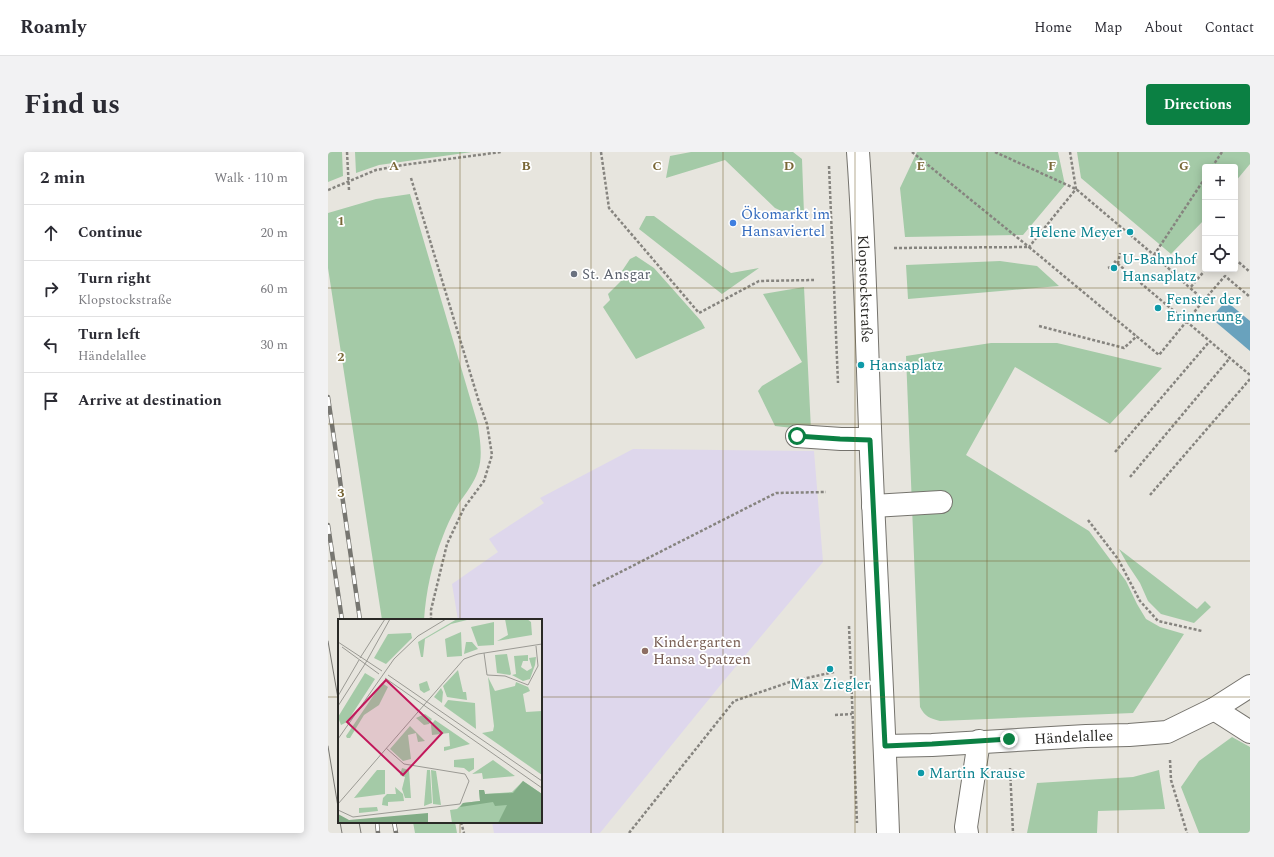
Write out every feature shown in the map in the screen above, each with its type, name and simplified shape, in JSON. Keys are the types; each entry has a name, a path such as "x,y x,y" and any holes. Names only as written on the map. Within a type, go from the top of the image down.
{"street":[{"name":"Klopstockstraße","path":"858,152 868,342 870,440 888,833"},
{"path":"797,436 870,440"},
{"path":"873,506 941,502"},
{"name":"Händelallee","path":"885,746 1167,732 1214,709 1250,686"},
{"path":"1214,709 1250,732"},
{"path":"966,833 979,741"}],"path":[{"path":"347,152 348,190"},
{"path":"328,190 376,170 502,152"},
{"path":"601,152 609,208 699,313 759,281 814,280"},
{"path":"912,152 1159,355 1225,276 1250,297"},
{"path":"995,152 1076,189 1154,255 1204,300"},
{"path":"894,248 1028,247 1076,189 1070,152"},
{"path":"1214,164 1222,152"},
{"path":"411,178 487,424 492,455 484,481 464,508 447,544 431,610 431,619"},
{"path":"1154,255 1202,183"},
{"path":"1118,264 1120,254"},
{"path":"1114,261 1229,359 1250,375"},
{"path":"1238,262 1250,272"},
{"path":"1108,268 1118,264"},
{"path":"1190,288 1203,272"},
{"path":"1039,326 1124,348 1137,336"},
{"path":"1115,452 1209,342"},
{"path":"1130,477 1229,359"},
{"path":"1150,495 1250,379"},
{"path":"593,586 776,493 826,492"},
{"path":"1088,520 1118,559 1140,601 1158,621 1202,631"},
{"path":"629,833 734,701 793,681 834,672"},
{"path":"1167,732 1172,780 1187,833"},
{"path":"1009,739 1013,833"},
{"path":"461,823 464,833"}],"shaded area":[{"name":"Kindergarten Hansa Spatzen","path":"633,449 814,451 823,562 600,833 494,833 492,823 542,823 542,619 458,619 452,584 498,552 489,539 544,503 540,498"}],"green space":[{"path":"328,152 342,152 343,176 328,182"},
{"path":"355,152 472,152 379,165 356,173"},
{"path":"691,152 793,152 802,159 804,214 790,215 775,208 725,160 666,178 670,156"},
{"path":"917,152 1058,152 1065,185 1023,235 905,237 900,188"},
{"path":"1077,152 1250,152 1250,164 1238,178 1238,164 1202,164 1202,222 1171,254 1081,178"},
{"path":"410,194 478,425 481,448 480,466 478,471 470,488 452,515 439,546 430,577 424,619 382,619 328,268 328,213 376,199"},
{"path":"646,216 654,216 731,273 759,268 722,294 639,229"},
{"path":"636,256 654,268 701,321 705,328 636,359 603,307 610,300 608,294 625,277 622,271 630,259"},
{"path":"1000,261 1037,266 1059,286 908,299 906,265"},
{"path":"804,287 811,430 775,426 758,391 762,386 802,362 763,294"},
{"path":"991,343 1057,343 1162,368 1110,424 1015,367 966,455 1089,531 1126,581 1146,619 1160,627 1184,634 1133,713 940,721 928,717 920,707 906,356"},
{"path":"1119,549 1197,609 1205,601 1211,607 1194,623 1161,614 1148,601 1140,583"},
{"path":"1232,737 1250,747 1250,833 1199,833 1181,787 1199,761"},
{"path":"1159,770 1165,809 1098,811 1097,833 1027,833 1037,783 1133,777"},
{"path":"413,823 455,823 457,833 415,833"}],"water":[{"path":"1226,301 1250,321 1250,351 1211,318"}],"tram line":[{"path":"328,641 338,698"},
{"path":"328,746 338,807"},
{"path":"340,823 342,833"},
{"path":"359,823 361,833"}],"railway":[{"path":"328,397 360,619"},
{"path":"328,525 342,619"},
{"path":"377,823 378,833"},
{"path":"394,823 396,833"}],"place":[{"name":"Ökomarkt im Hansaviertel","path":"733,223"},
{"name":"Helene Meyer","path":"1130,232"},
{"name":"U-Bahnhof Hansaplatz","path":"1114,268"},
{"name":"St. Ansgar","path":"574,274"},
{"name":"Fenster der Erinnerung","path":"1158,308"},
{"name":"Hansaplatz","path":"861,365"},
{"name":"Kindergarten Hansa Spatzen","path":"645,651"},
{"name":"Max Ziegler","path":"830,669"},
{"name":"Martin Krause","path":"921,773"}],"route":[{"path":"797,436 870,440 885,746 1009,739"}]}
